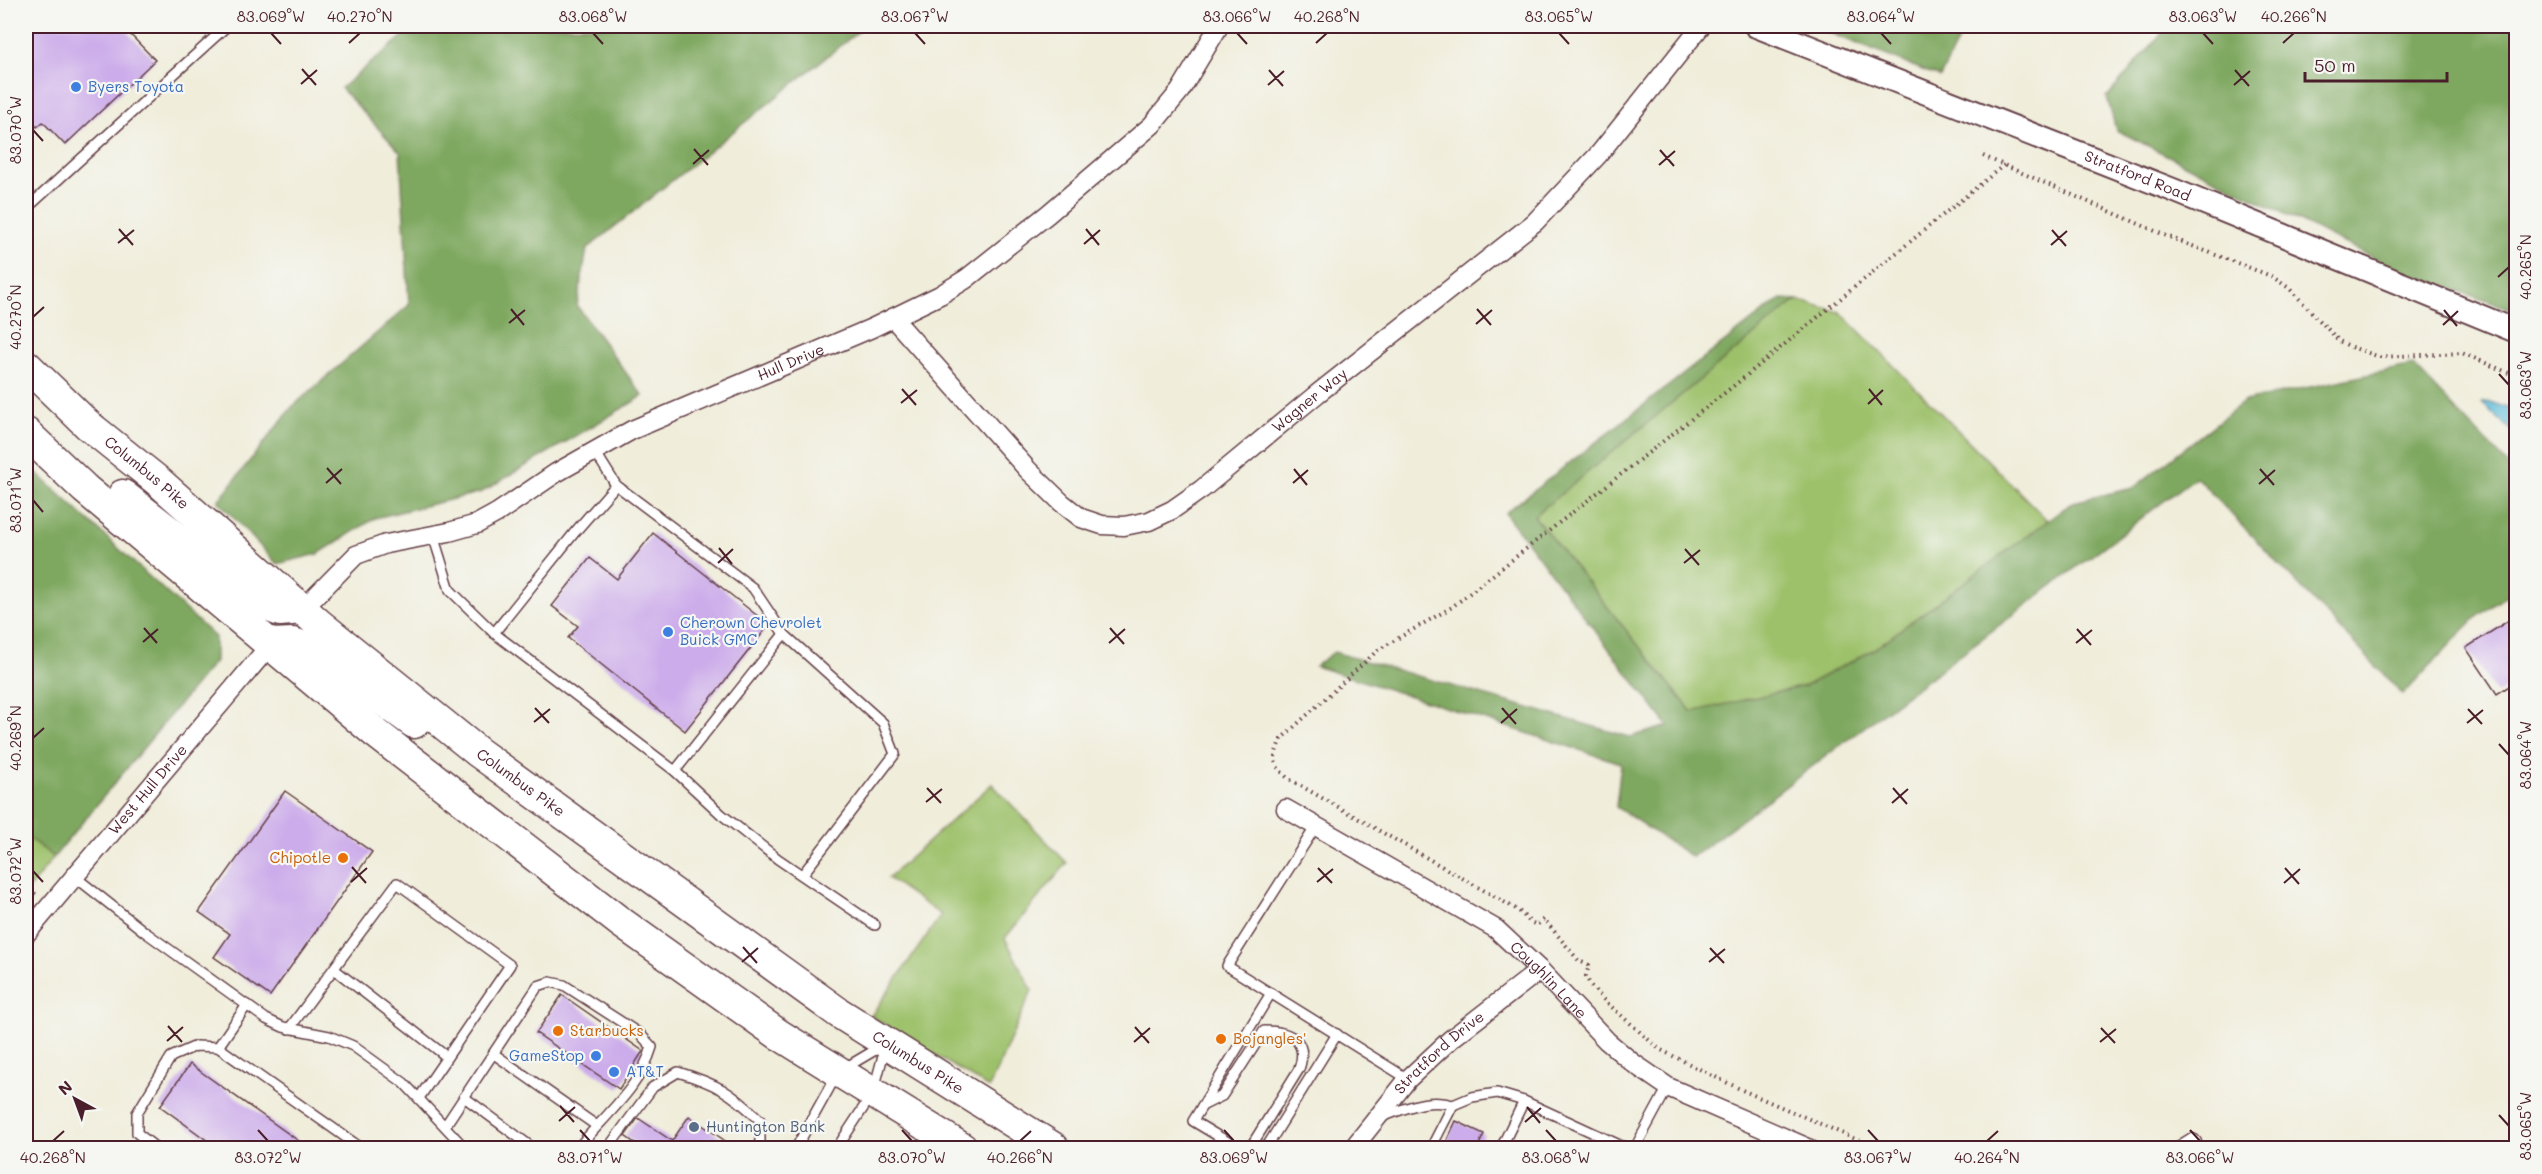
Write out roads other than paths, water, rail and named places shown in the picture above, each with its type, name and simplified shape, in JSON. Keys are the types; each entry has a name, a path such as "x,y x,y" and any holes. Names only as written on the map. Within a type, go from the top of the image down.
{"highway":[{"name":"Columbus Pike","path":"26,365 88,426 159,483 303,609 514,780 563,813 747,948 886,1043 1054,1149"},
{"path":"26,433 85,489 377,734 619,921 778,1034 962,1149"},
{"path":"85,489 109,489 122,494 262,604 280,611 303,609"},
{"path":"271,645 293,643 313,650 484,778 495,782 514,780"}],"street":[{"name":"Hull Drive","path":"303,609 356,555 386,544 477,524 594,450 662,416 893,318 940,295 966,279 1123,152 1152,124 1180,91 1219,26"},
{"name":"Wagner Way","path":"893,318 1023,466 1062,503 1081,518 1102,525 1124,526 1149,521 1172,510 1203,489 1317,394 1535,222 1599,154 1701,26"},
{"name":"Stratford Road","path":"1756,26 2173,190 2517,331"},
{"name":"West Hull Drive","path":"26,934 271,645"},
{"name":"Coughlin Lane","path":"1286,809 1496,929 1540,970 1607,1041 1633,1063 1668,1087 1808,1149"},
{"name":"Stratford Drive","path":"1353,1149 1408,1078 1451,1039 1540,970"},
{"path":"2184,1149 2192,1143 2190,1149"}],"lane":[{"path":"26,209 227,26"},
{"path":"594,450 616,485 753,588 784,634 883,723 895,754 803,874"},
{"path":"494,633 616,485"},
{"path":"433,535 450,590 494,633 675,771 729,820 778,859 875,924"},
{"path":"675,771 784,634"},
{"path":"1316,826 1227,966 1408,1078"},
{"path":"74,876 145,932 266,1019 289,1029 329,1036 353,1046 404,1083 465,1149"},
{"path":"289,1029 396,883 510,965 419,1098"},
{"path":"334,969 447,1057"},
{"path":"445,1126 538,987 550,982 564,985 640,1034 652,1047 647,1063 628,1092 578,1149"},
{"path":"1238,1149 1193,1121 1271,993"},
{"path":"218,1047 247,1005"},
{"path":"1202,1106 1222,1096 1264,1031 1282,1031 1298,1042 1304,1056 1299,1069 1250,1149"},
{"path":"1266,1149 1337,1034"},
{"path":"796,1149 838,1072 886,1043"},
{"path":"837,1149 873,1093 886,1043"},
{"path":"156,1149 136,1133 137,1113 171,1057 196,1046 218,1047 361,1149"},
{"path":"494,1054 597,1126"},
{"path":"608,1149 653,1087 678,1072 706,1081 734,1095 760,1120 760,1144 757,1149"},
{"path":"1635,1149 1668,1087"},
{"path":"1431,1149 1453,1105 1472,1097 1497,1093 1524,1101 1626,1149"},
{"path":"464,1097 533,1149"},
{"path":"1376,1119 1423,1103 1440,1101 1453,1105"},
{"path":"1501,1149 1524,1101"},
{"path":"1436,1138 1446,1142"}],"water":[{"path":"2490,402 2516,411 2516,435 2482,403"}],"place":[{"name":"Byers Toyota","path":"76,87"},
{"name":"Cherown Chevrolet Buick GMC","path":"668,632"},
{"name":"Chipotle","path":"343,858"},
{"name":"Starbucks","path":"558,1031"},
{"name":"Bojangles'","path":"1221,1039"},
{"name":"GameStop","path":"596,1056"},
{"name":"AT&T","path":"614,1072"},
{"name":"Huntington Bank","path":"694,1127"}]}
